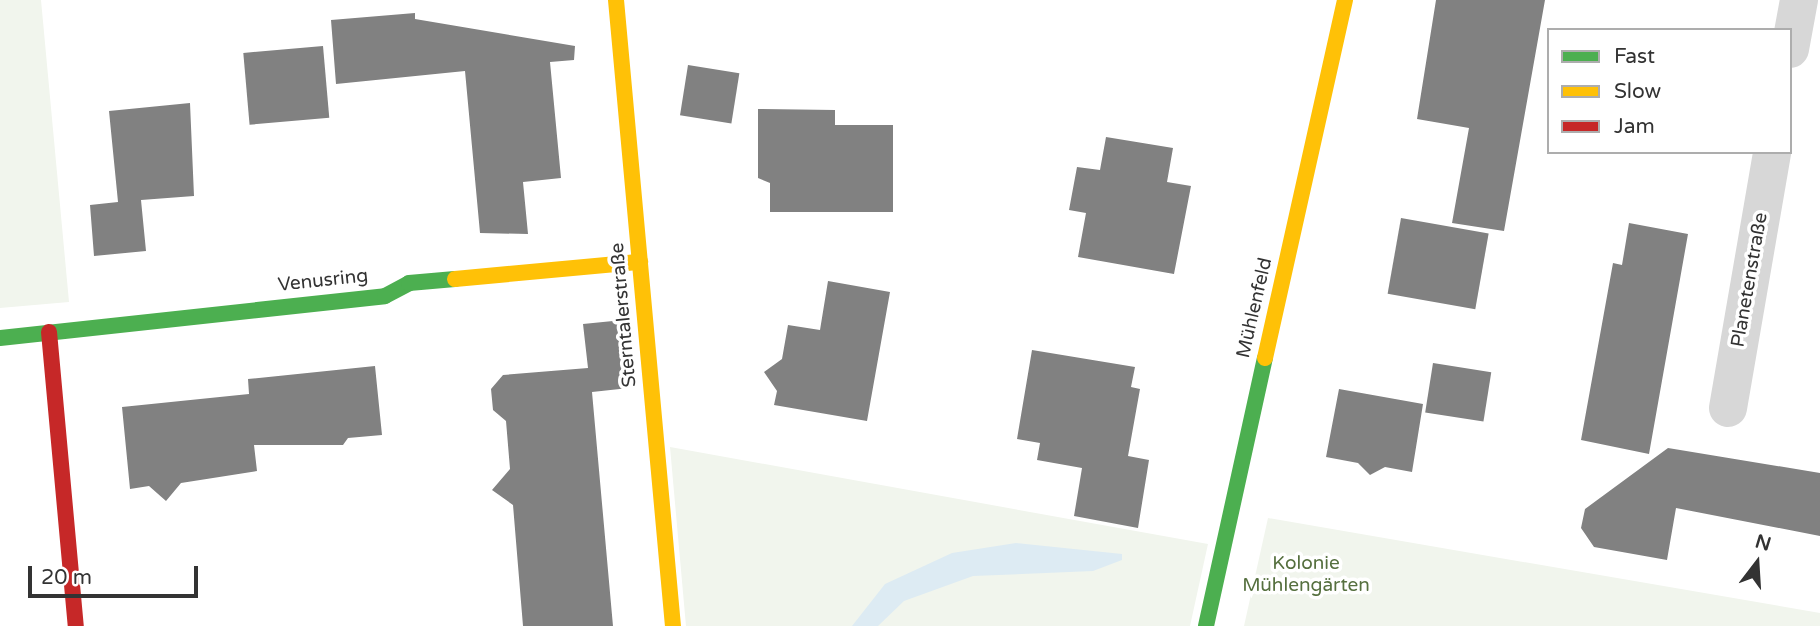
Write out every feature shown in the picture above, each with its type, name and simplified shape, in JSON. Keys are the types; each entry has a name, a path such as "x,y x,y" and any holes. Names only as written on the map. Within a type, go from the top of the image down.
{"street":[{"name":"Sterntalerstraße","path":"616,0 673,626"},
{"name":"Mühlenfeld","path":"1206,626 1345,0"},
{"path":"1792,38 1799,0"},
{"name":"Planetenstraße","path":"1728,408 1772,154"},
{"name":"Venusring","path":"0,338 385,296 409,283 640,261"},
{"path":"49,332 76,626"}],"green space":[{"path":"0,0 41,0 69,302 0,308"},
{"path":"670,447 1208,544 1190,626 686,626"},
{"name":"Kolonie Mühlengärten","path":"1268,518 1820,613 1820,626 1244,626"}],"shaded area":[{"path":"1016,543 1122,554 1122,560 1093,571 973,576 904,601 878,626 852,626 885,584 952,553"}],"building":[{"path":"1436,0 1545,0 1504,231 1452,223 1469,128 1417,119"},
{"path":"415,13 415,19 575,46 574,60 550,62 561,178 523,182 528,234 480,233 465,71 336,84 331,20"},
{"path":"323,46 329,118 250,125 243,53"},
{"path":"688,65 739,73 731,124 680,115"},
{"path":"190,103 194,196 141,200 146,251 94,256 90,205 118,202 109,111"},
{"path":"758,109 835,110 835,125 893,125 893,212 770,212 770,183 758,178"},
{"path":"1106,137 1173,148 1167,182 1191,186 1174,274 1078,257 1086,213 1069,210 1077,167 1100,170"},
{"path":"1401,218 1489,233 1475,309 1388,294"},
{"path":"1629,223 1688,234 1649,454 1581,440 1613,263 1622,265"},
{"path":"828,281 890,292 867,421 774,405 777,391 764,372 782,359 788,325 820,330"},
{"path":"623,320 629,388 592,392 613,626 523,626 513,505 492,490 510,469 506,421 493,410 491,389 503,375 588,368 583,324"},
{"path":"1032,350 1135,367 1131,387 1140,389 1128,456 1149,460 1138,528 1074,516 1082,468 1037,460 1040,443 1017,439"},
{"path":"1433,363 1491,372 1483,422 1425,412"},
{"path":"375,366 382,435 348,438 343,445 254,445 257,471 181,483 166,501 149,486 130,489 122,407 249,394 248,379"},
{"path":"1339,389 1423,404 1412,472 1385,467 1370,475 1358,463 1326,457"},
{"path":"1668,448 1820,473 1820,536 1676,508 1667,560 1594,547 1581,528 1585,509"}],"traffic: fast":[{"path":"0,338 385,296 409,283 455,279"},
{"path":"1206,626 1265,358"}],"traffic: slow":[{"path":"616,0 673,626"},
{"path":"1265,358 1345,0"},
{"path":"455,279 640,262"}],"traffic: jam":[{"path":"49,332 76,626"}]}
